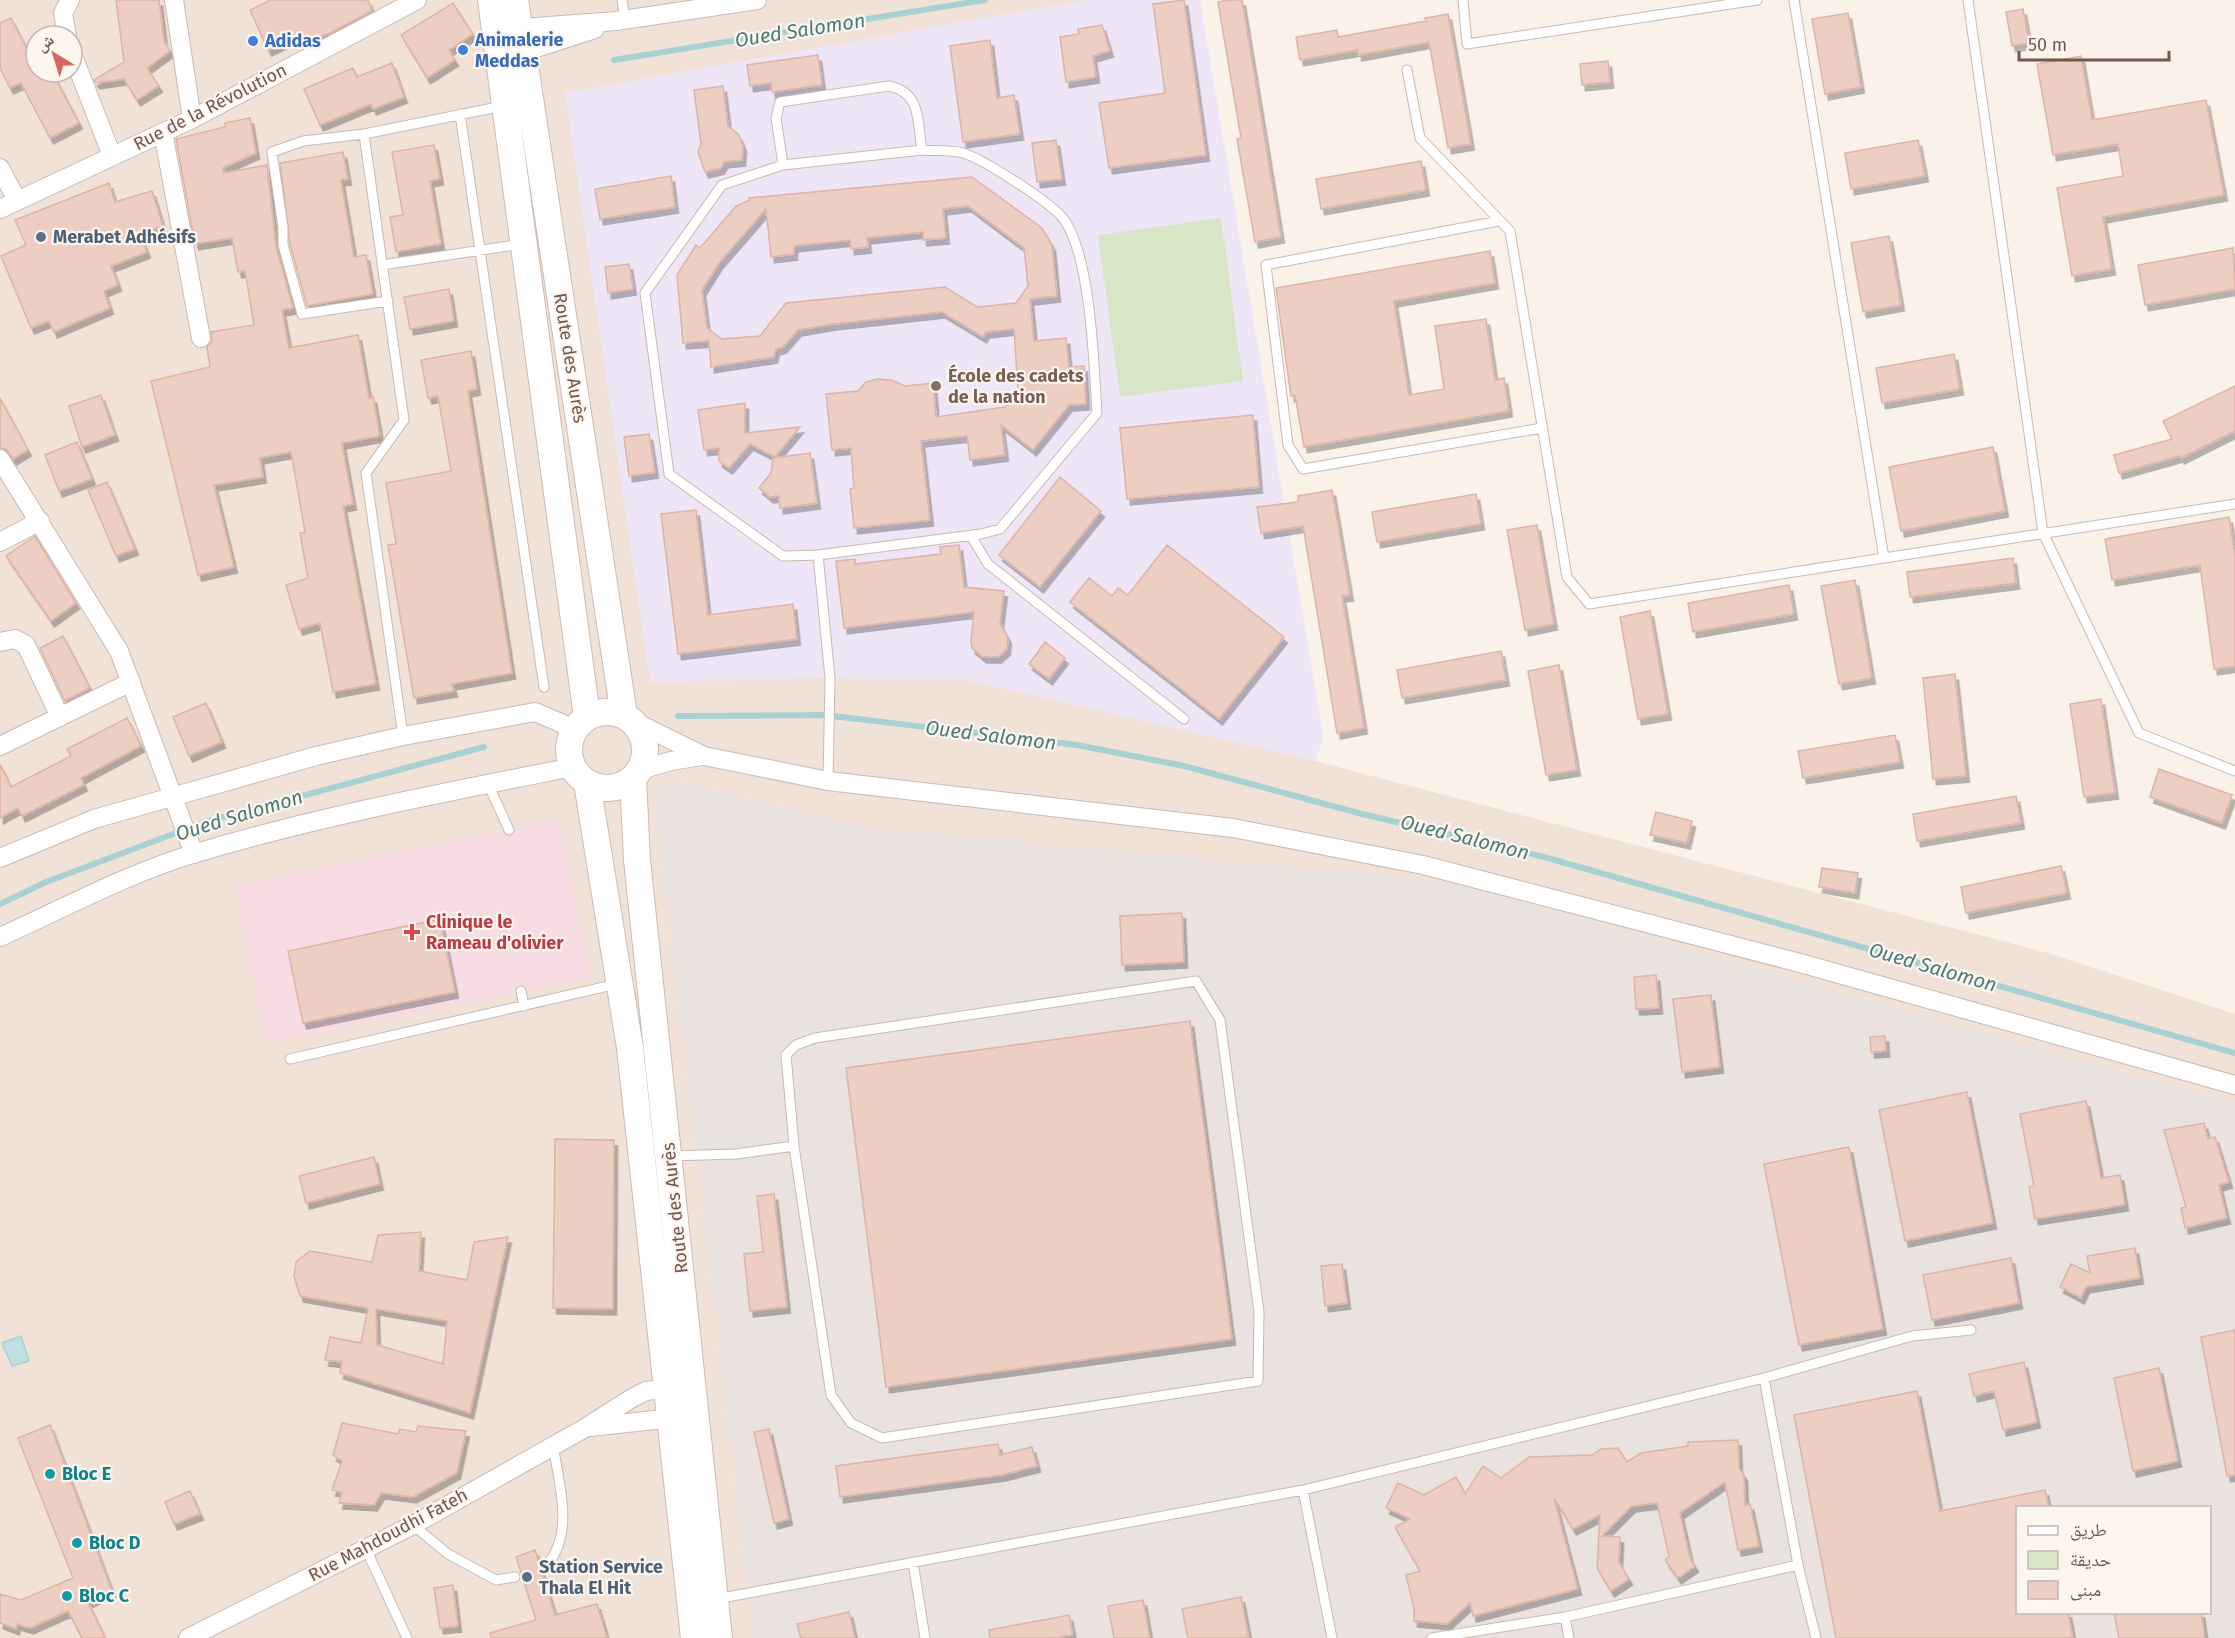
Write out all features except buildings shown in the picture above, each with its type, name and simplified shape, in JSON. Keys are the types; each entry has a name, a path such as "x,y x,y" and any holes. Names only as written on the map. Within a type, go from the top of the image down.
{"street":[{"path":"65,24 63,13 70,0"},
{"path":"174,0 192,119"},
{"name":"Rue de la Révolution","path":"0,209 192,119 417,0"},
{"name":"Route des Aurès","path":"491,0 509,41 518,104 629,718"},
{"name":"Route des Aurès","path":"509,41 515,0"},
{"path":"509,41 757,0"},
{"path":"509,41 625,20"},
{"path":"84,84 112,156"},
{"name":"Route des Aurès","path":"518,104 523,244 581,723"},
{"path":"163,132 201,338"},
{"path":"0,168 17,200"},
{"path":"0,459 119,651 175,795 194,854"},
{"path":"0,542 40,521"},
{"path":"0,642 15,639 26,645 60,717"},
{"path":"0,746 131,682"},
{"path":"0,858 94,819 316,756 403,736 536,712 581,723 606,712 629,718 704,756 828,781 1166,819 1365,852 1800,963 2235,1085"},
{"path":"629,718 640,730 646,750 636,774"},
{"path":"580,775 569,748 581,723"},
{"path":"0,937 116,885 194,854 324,819 488,784 580,775 611,788 636,774 671,761 704,756"},
{"name":"Route des Aurès","path":"636,774 634,832 698,1415 719,1638"},
{"name":"Route des Aurès","path":"580,775 630,1048 673,1418 694,1638"},
{"name":"Rue Mahdoudhi Fateh","path":"188,1638 413,1525 585,1428 639,1394 694,1385"},
{"name":"Rue Mahdoudhi Fateh","path":"585,1428 698,1415"}],"lane":[{"path":"622,0 625,20"},
{"path":"1463,0 1467,44 1757,0"},
{"path":"1794,0 1884,558"},
{"path":"1968,0 2043,533 2139,733 2235,771"},
{"path":"1407,70 1420,138 1510,231 1567,577 1588,604 2235,504"},
{"path":"783,165 776,118 780,102 889,86 903,89 913,100 922,150"},
{"path":"387,301 302,314 282,245 283,227 272,152 303,141 364,134 518,104"},
{"path":"460,114 544,687"},
{"path":"364,134 404,420 366,473 403,736"},
{"path":"922,150 961,153 988,164 1065,220 1079,257 1091,330 1097,413 1000,529 971,536 818,555 783,556 669,474 645,293 722,185 783,165 922,150"},
{"path":"1499,220 1266,265 1288,445 1303,469 1542,428"},
{"path":"382,265 523,244"},
{"path":"971,536 988,564 1184,719"},
{"path":"818,555 830,690 828,781"},
{"path":"488,784 509,830"},
{"path":"1196,981 1220,1020 1260,1312 1258,1381 882,1438 851,1423 831,1395 794,1146 786,1055 796,1045 815,1038 1196,981"},
{"path":"290,1059 620,984"},
{"path":"521,992 524,1006"},
{"path":"669,1156 736,1154 794,1146"},
{"path":"716,1599 1303,1490 1764,1377 1912,1336 1971,1330"},
{"path":"1764,1377 1798,1565 1816,1638"},
{"path":"546,1566 557,1555 564,1523 553,1445"},
{"path":"1303,1490 1332,1638"},
{"path":"413,1525 448,1554 496,1580 515,1577"},
{"path":"366,1549 407,1638"},
{"path":"913,1562 926,1638"},
{"path":"1432,1638 1565,1617 1798,1565"},
{"path":"1565,1617 1569,1638"}],"shaded area":[{"path":"0,0 1086,0 565,93 830,678 967,680 1235,740 2048,953 2235,1014 2235,1103 2129,1076 853,826 672,780 655,798 754,1638 0,1638"},
{"name":"École des cadets de la nation","path":"1086,0 1200,0 1323,737 1316,761 967,680 830,678 650,682 565,93"},
{"path":"672,780 853,826 1457,883 2129,1076 2235,1103 2235,1638 754,1638 655,798"},
{"name":"Clinique le Rameau d'olivier","path":"559,820 590,977 265,1043 234,886"}],"green space":[{"path":"1221,218 1243,381 1120,397 1098,235"}],"water":[{"path":"21,1336 29,1361 12,1366 2,1343"}],"waterway":[{"name":"Oued Salomon","path":"614,60 985,0"},
{"name":"Oued Salomon","path":"678,716 824,715 1077,745 1184,766 1362,814 1544,857 2235,1053"},
{"name":"Oued Salomon","path":"0,904 46,882 205,822 484,747"}],"place":[{"name":"Adidas","path":"253,41"},
{"name":"Animalerie Meddas","path":"463,50"},
{"name":"Merabet Adhésifs","path":"41,237"},
{"name":"École des cadets de la nation","path":"936,386"},
{"name":"Clinique le Rameau d'olivier","path":"412,932"},
{"name":"Bloc E","path":"50,1474"},
{"name":"Bloc D","path":"77,1543"},
{"name":"Station Service Thala El Hit","path":"527,1577"},
{"name":"Bloc C","path":"67,1596"}]}
